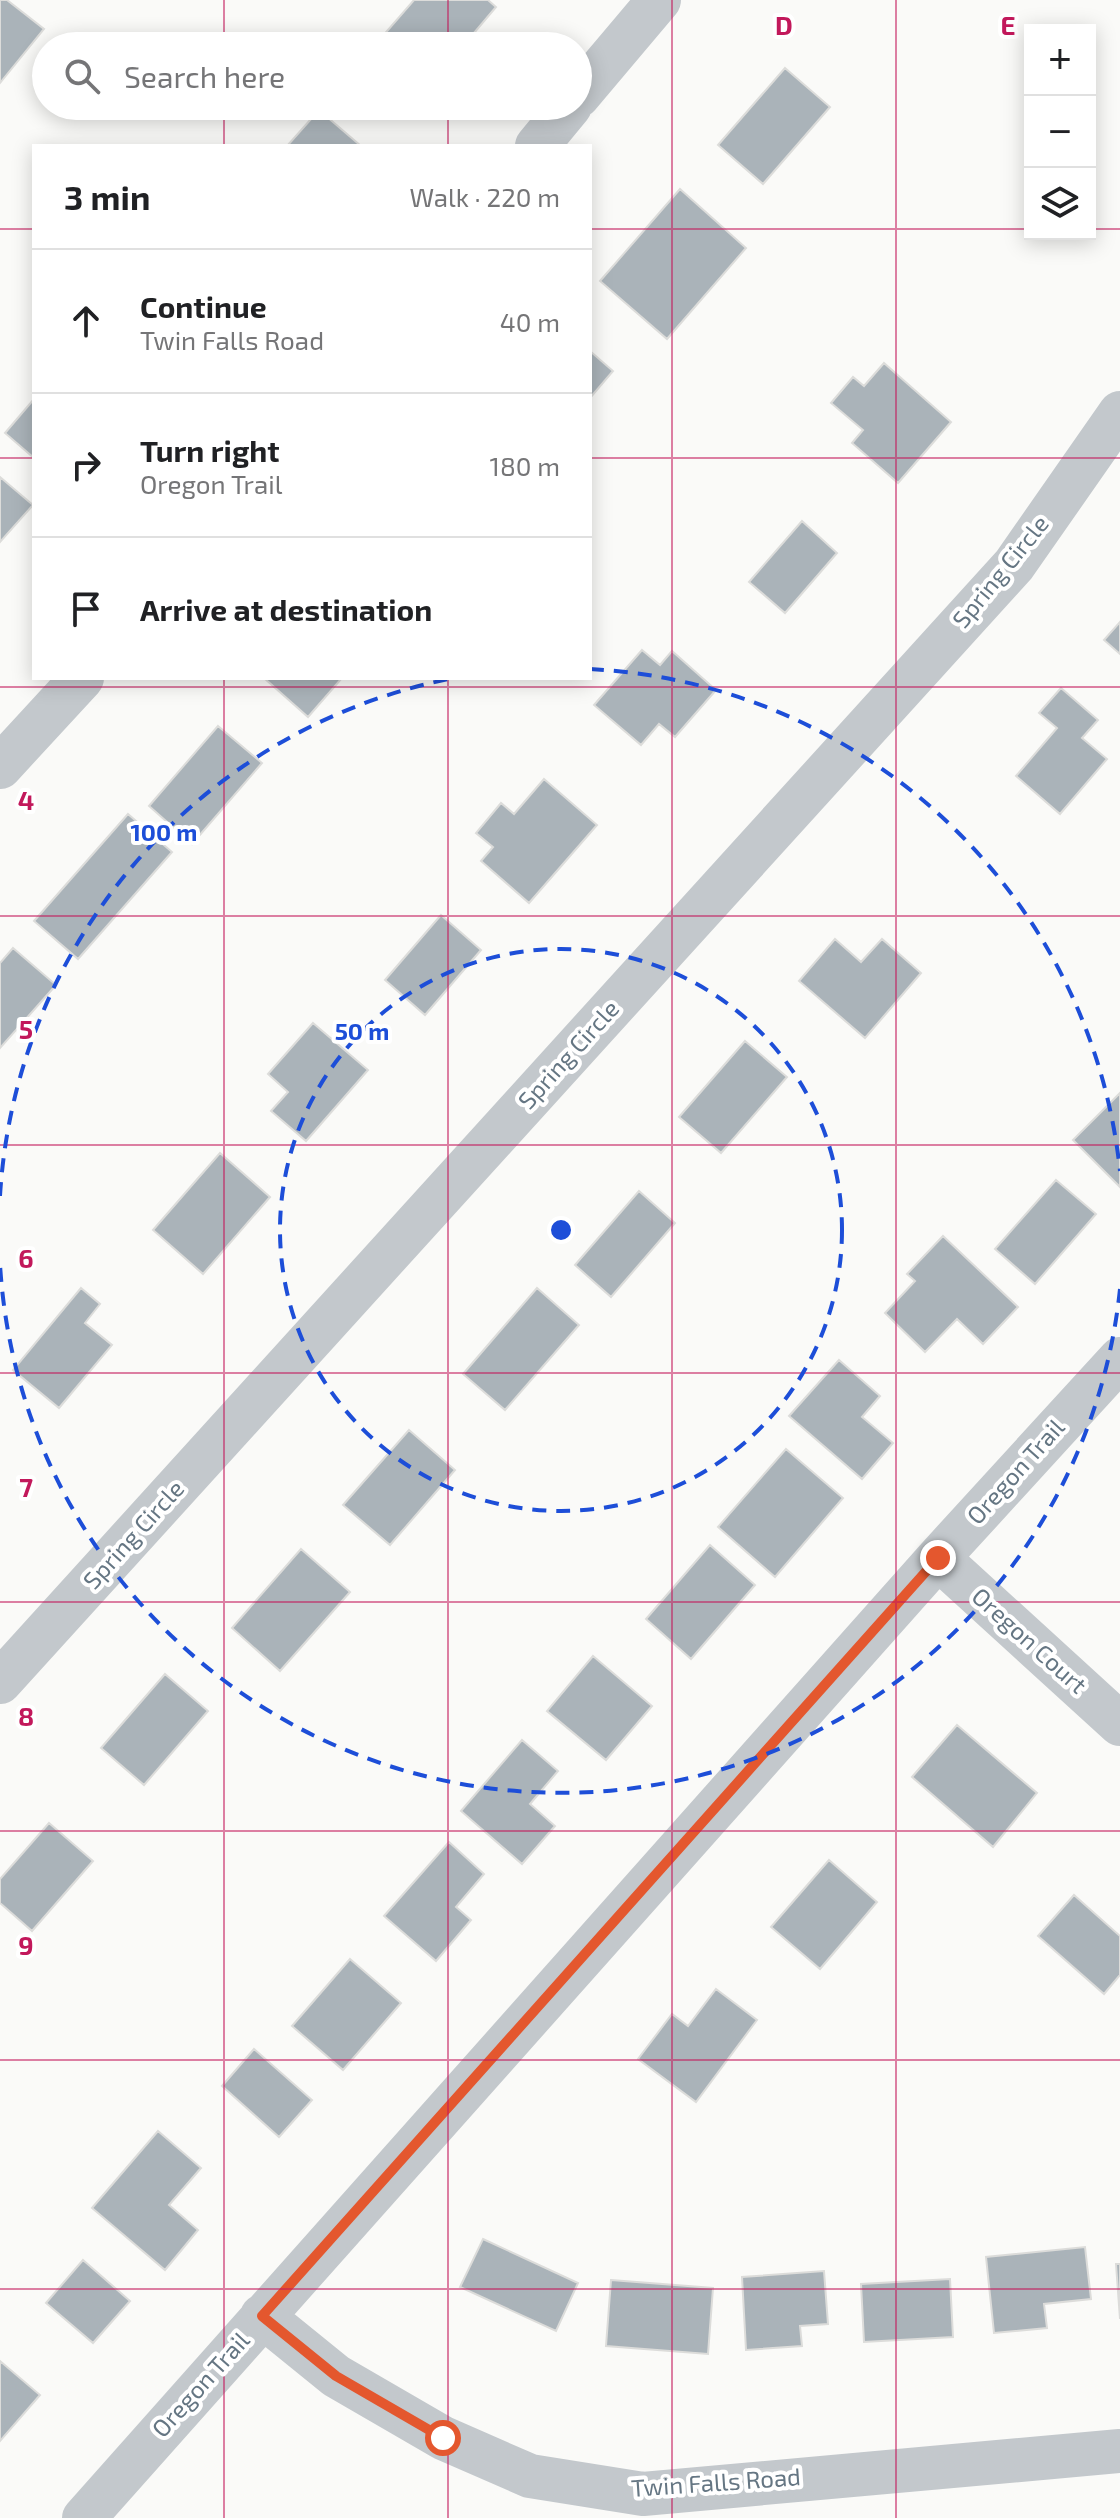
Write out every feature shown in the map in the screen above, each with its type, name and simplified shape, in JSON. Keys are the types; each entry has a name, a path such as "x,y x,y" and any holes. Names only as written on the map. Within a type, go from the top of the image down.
{"street":[{"path":"592,79 659,0"},
{"path":"539,144 558,120"},
{"name":"Spring Circle","path":"0,1682 1014,565 1120,413"},
{"path":"0,767 80,680"},
{"name":"Oregon Trail","path":"84,2518 938,1558 1120,1359"},
{"name":"Oregon Court","path":"938,1558 1120,1724"},
{"name":"Twin Falls Road","path":"262,2316 336,2376 443,2438 530,2476 643,2494 1120,2451"}],"building":[{"path":"0,0 7,0 44,29 32,32 32,44 0,83"},
{"path":"414,0 488,0 496,7 475,32 386,32"},
{"path":"785,68 830,107 763,184 718,145"},
{"path":"310,120 331,120 359,144 289,144"},
{"path":"680,189 746,248 667,339 600,281"},
{"path":"592,353 613,371 592,396"},
{"path":"884,363 951,422 898,483 852,443 863,430 831,403 853,377 864,386"},
{"path":"32,401 32,456 5,433"},
{"path":"0,477 32,506 0,542"},
{"path":"802,521 837,553 785,613 749,582"},
{"path":"1120,622 1120,654 1104,640"},
{"path":"642,650 660,665 672,651 716,690 675,737 659,724 641,745 594,705"},
{"path":"266,680 340,680 308,717"},
{"path":"1061,688 1098,720 1082,738 1107,759 1060,814 1016,776 1057,728 1039,713"},
{"path":"218,726 262,763 192,844 149,806"},
{"path":"544,779 597,825 529,903 481,861 493,847 476,833 501,803 514,814"},
{"path":"128,814 172,852 78,959 34,921"},
{"path":"441,915 481,950 425,1015 385,980"},
{"path":"835,939 861,962 882,939 921,973 865,1038 799,981"},
{"path":"13,948 56,985 0,1048 0,963"},
{"path":"313,1023 368,1070 306,1141 271,1111 288,1092 268,1074"},
{"path":"745,1041 787,1077 721,1153 679,1117"},
{"path":"1120,1093 1120,1187 1073,1140"},
{"path":"220,1153 270,1197 203,1274 153,1230"},
{"path":"1056,1180 1096,1214 1035,1284 995,1249"},
{"path":"639,1191 675,1223 611,1297 575,1265"},
{"path":"943,1236 1018,1307 983,1344 957,1319 925,1352 885,1313 915,1281 907,1274"},
{"path":"81,1288 100,1304 85,1323 112,1345 59,1408 13,1370"},
{"path":"537,1288 579,1325 505,1410 463,1374"},
{"path":"839,1360 880,1396 862,1417 893,1443 862,1479 789,1416"},
{"path":"409,1430 455,1470 390,1545 343,1505"},
{"path":"786,1449 843,1498 775,1577 718,1527"},
{"path":"710,1545 755,1585 691,1659 646,1619"},
{"path":"301,1549 350,1592 280,1671 232,1628"},
{"path":"593,1656 652,1706 606,1760 547,1711"},
{"path":"165,1674 208,1711 144,1785 101,1748"},
{"path":"957,1725 1037,1793 993,1847 912,1777"},
{"path":"522,1740 558,1771 530,1804 555,1826 522,1864 461,1811"},
{"path":"49,1823 93,1861 32,1931 0,1903 0,1879"},
{"path":"449,1842 484,1874 456,1907 471,1920 436,1961 384,1916"},
{"path":"829,1860 877,1902 820,1969 771,1927"},
{"path":"1074,1895 1120,1936 1120,1975 1104,1994 1038,1936"},
{"path":"350,1959 401,2003 343,2070 292,2026"},
{"path":"716,1989 757,2020 696,2102 638,2059 672,2014 688,2026"},
{"path":"254,2049 312,2100 279,2137 222,2086"},
{"path":"158,2131 201,2168 169,2205 198,2230 165,2270 92,2208"},
{"path":"483,2239 578,2283 556,2331 460,2287"},
{"path":"1085,2247 1091,2299 1044,2304 1047,2328 994,2333 986,2257"},
{"path":"83,2260 130,2301 93,2343 46,2303"},
{"path":"1116,2264 1120,2264 1120,2319"},
{"path":"824,2271 828,2324 800,2326 802,2346 746,2350 742,2277"},
{"path":"950,2279 953,2337 864,2342 861,2284"},
{"path":"611,2280 713,2288 708,2354 606,2346"},
{"path":"0,2361 40,2395 0,2441"}],"route":[{"path":"443,2438 336,2376 262,2316 938,1558"}]}
